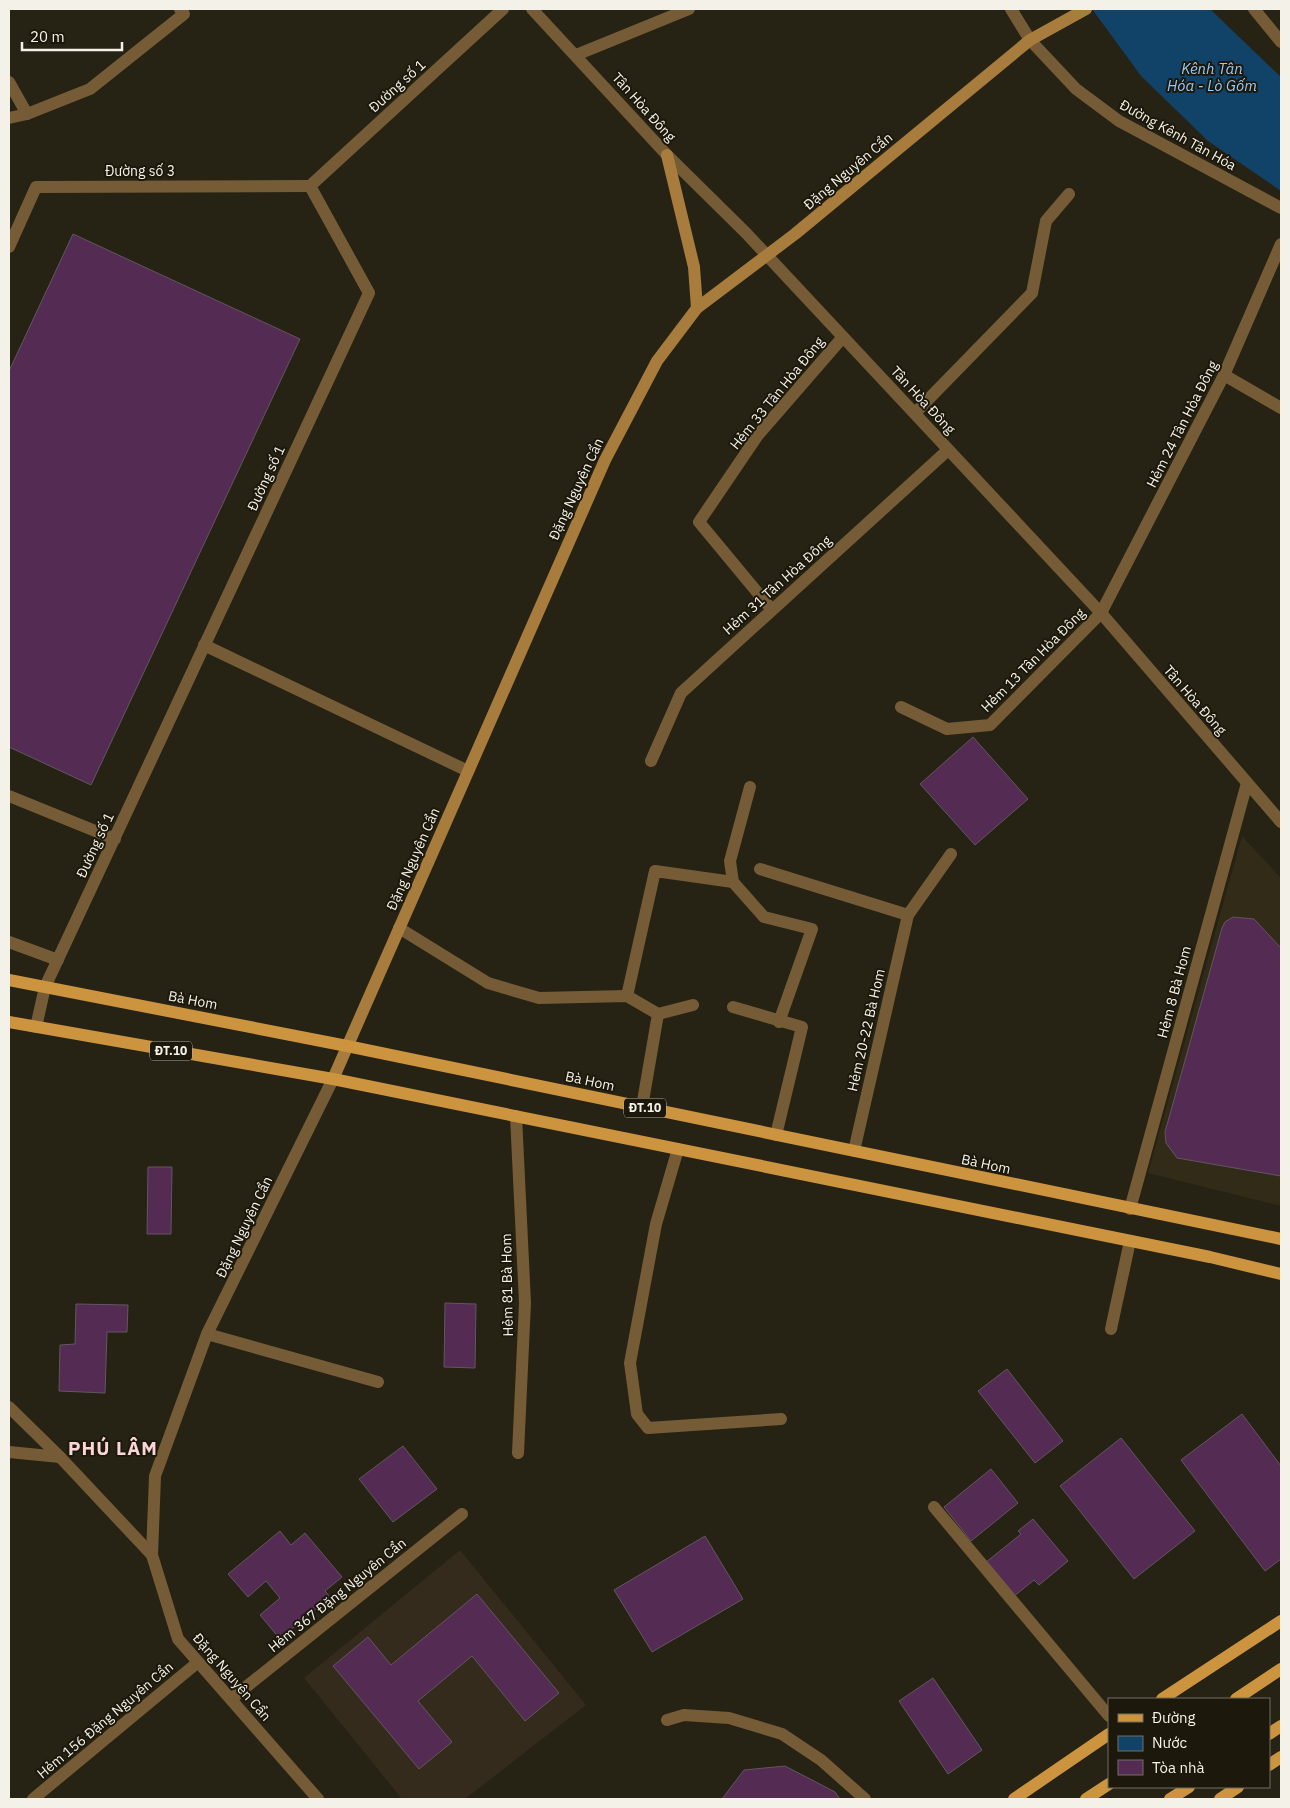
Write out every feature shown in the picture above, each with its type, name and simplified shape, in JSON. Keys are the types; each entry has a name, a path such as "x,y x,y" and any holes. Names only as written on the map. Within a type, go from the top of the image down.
{"main road":[{"name":"Đặng Nguyên Cẩn","path":"332,1079 604,460 657,361 697,308 766,256 1030,40 1086,9"},
{"path":"667,155 693,260 697,308"},
{"name":"Bà Hom","path":"9,980 347,1046 1281,1239"},
{"name":"ĐT.10","path":"9,1022 332,1079 1130,1241 1281,1274"},
{"path":"1164,1698 1281,1621"},
{"path":"1238,1698 1281,1669"},
{"path":"1270,1733 1281,1726"},
{"path":"1014,1799 1108,1735"},
{"path":"1270,1764 1281,1757"},
{"path":"1086,1799 1108,1785"},
{"path":"1170,1799 1187,1788"},
{"path":"1220,1799 1236,1788"}],"street":[{"path":"9,118 27,114 90,89 184,14 180,9"},
{"name":"Đường số 1","path":"36,1027 45,987 369,293 310,186 504,9"},
{"name":"Tân Hòa Đông","path":"532,9 667,155 843,337 1101,613 1281,822"},
{"path":"576,55 689,9"},
{"name":"Đường Kênh Tân Hóa","path":"1010,9 1030,40 1076,89 1119,121 1281,208"},
{"path":"1254,9 1281,42"},
{"path":"9,82 27,114"},
{"name":"Đường số 3","path":"9,247 36,187 310,186"},
{"path":"915,413 1032,293 1046,221 1069,194"},
{"name":"Hẻm 24 Tân Hòa Đông","path":"1101,613 1224,375 1281,244"},
{"name":"Hẻm 33 Tân Hòa Đông","path":"772,610 699,522 758,435 843,337"},
{"path":"1224,375 1281,408"},
{"name":"Hẻm 31 Tân Hòa Đông","path":"651,761 681,693 948,450"},
{"name":"Hẻm 13 Tân Hòa Đông","path":"901,707 947,729 990,725 1101,613"},
{"path":"204,645 468,771"},
{"name":"Hẻm 8 Bà Hom","path":"1130,1209 1246,783"},
{"path":"750,786 730,861 733,882 764,917 812,929 780,1022"},
{"path":"9,796 115,839"},
{"name":"Hẻm 20-22 Bà Hom","path":"854,1151 908,916 951,854"},
{"path":"760,869 908,916"},
{"path":"627,996 655,871 733,882"},
{"path":"399,928 488,983 539,998 627,996 658,1014 693,1005"},
{"path":"9,942 58,960"},
{"path":"733,1007 802,1027 776,1135"},
{"path":"642,1107 658,1014"},
{"name":"Đặng Nguyên Cẩn","path":"318,1799 197,1663 178,1639 152,1555 155,1476 207,1334 332,1079"},
{"name":"Hẻm 81 Bà Hom","path":"516,1116 525,1303 518,1453"},
{"path":"678,1149 656,1224 630,1363 637,1414 648,1428 781,1419"},
{"path":"1111,1329 1130,1241"},
{"path":"207,1334 378,1382"},
{"path":"9,1407 60,1457 152,1555"},
{"path":"9,1452 60,1457"},
{"path":"934,1507 1108,1715"},
{"name":"Hẻm 367 Đặng Nguyên Cẩn","path":"231,1699 462,1514"},
{"name":"Hẻm 156 Đặng Nguyên Cẩn","path":"33,1799 197,1663"},
{"path":"667,1720 684,1715 729,1718 782,1734 821,1760 865,1799"}],"shaded area":[{"path":"1242,836 1281,878 1281,1206 1148,1173"},
{"path":"460,1550 586,1705 465,1799 402,1799 304,1678"}],"water":[{"name":"Kênh Tân Hóa - Lò Gốm","path":"1092,9 1210,9 1281,77 1281,191 1208,141 1141,76"}],"building":[{"path":"73,234 300,339 91,785 9,747 9,371"},
{"path":"973,737 1028,799 975,845 920,784"},
{"path":"1233,917 1254,919 1281,948 1281,1176 1177,1158 1166,1143 1165,1132 1222,928 1225,922"},
{"path":"148,1167 172,1167 171,1234 147,1234"},
{"path":"445,1303 476,1304 475,1368 444,1367"},
{"path":"76,1304 128,1305 127,1332 107,1332 105,1393 59,1391 60,1345 75,1344"},
{"path":"1007,1369 1063,1441 1035,1463 978,1391"},
{"path":"1242,1414 1281,1466 1281,1559 1265,1571 1181,1460"},
{"path":"1121,1438 1195,1531 1134,1579 1060,1486"},
{"path":"403,1446 437,1489 393,1522 359,1479"},
{"path":"991,1469 1018,1503 971,1541 944,1507"},
{"path":"1033,1519 1068,1561 1039,1585 1034,1580 1013,1597 985,1563 1021,1534 1018,1531"},
{"path":"280,1531 291,1545 305,1533 342,1577 325,1591 330,1597 280,1639 260,1615 280,1598 266,1581 248,1597 228,1574"},
{"path":"705,1536 743,1599 652,1652 614,1590"},
{"path":"477,1594 559,1693 525,1721 472,1656 418,1701 452,1742 419,1769 333,1666 368,1637 391,1665"},
{"path":"933,1678 982,1750 948,1774 899,1701"},
{"path":"785,1766 835,1792 840,1799 722,1799 744,1770"}],"district":[{"name":"PHÚ LÂM","path":"113,1448"}]}
